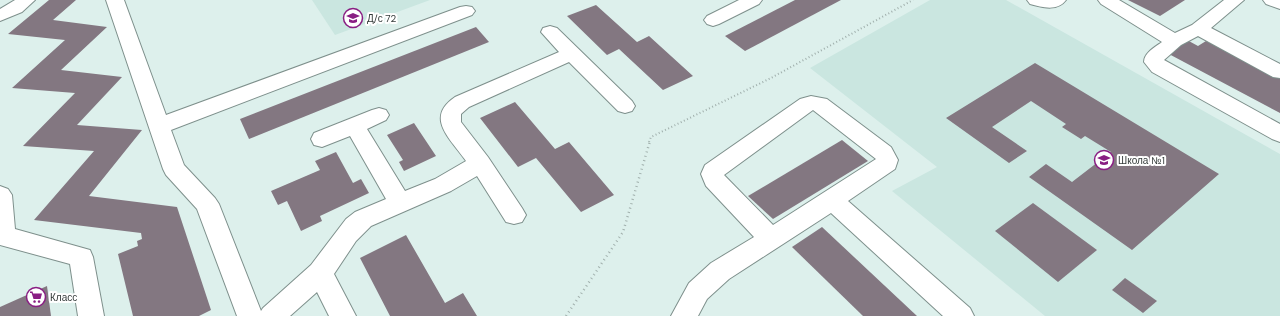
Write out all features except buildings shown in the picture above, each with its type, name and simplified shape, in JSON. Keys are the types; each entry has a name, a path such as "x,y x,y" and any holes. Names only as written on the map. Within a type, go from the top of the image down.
{"street":[{"path":"0,16 16,8 26,0"},
{"path":"114,0 174,169 207,204 250,316"},
{"path":"713,20 753,0"},
{"path":"1036,0 1045,3 1057,0"},
{"path":"1107,0 1174,41"},
{"path":"1235,0 1198,29 1174,41 1154,58 1154,62 1156,65 1280,134"},
{"path":"1272,0 1280,4"},
{"path":"159,126 466,11"},
{"path":"1198,29 1280,72"},
{"path":"550,32 625,106"},
{"path":"514,215 480,163 451,124 449,118 450,112 455,107 572,54"},
{"path":"684,316 698,291 720,271 832,200 884,166 887,160 883,154 824,106 811,103 716,168 712,174 714,180 772,238"},
{"path":"322,139 379,115"},
{"path":"354,126 400,202"},
{"path":"272,316 320,273 354,226 363,219 443,185 480,163"},
{"path":"0,195 3,236 81,258 91,316"},
{"path":"832,200 962,316"},
{"path":"320,273 343,316"}],"path":[{"path":"566,316 623,232 651,137 772,78 913,0"}],"shaded area":[{"name":"Д/с 72","path":"312,0 430,0 335,35"},
{"name":"Школа №1","path":"930,0 1006,0 1280,154 1280,316 1045,316 892,191 937,167 810,68"}],"place":[{"name":"Д/с 72","path":"353,18"},
{"name":"Школа №1","path":"1104,160"},
{"name":"Класс","path":"36,297"}]}
